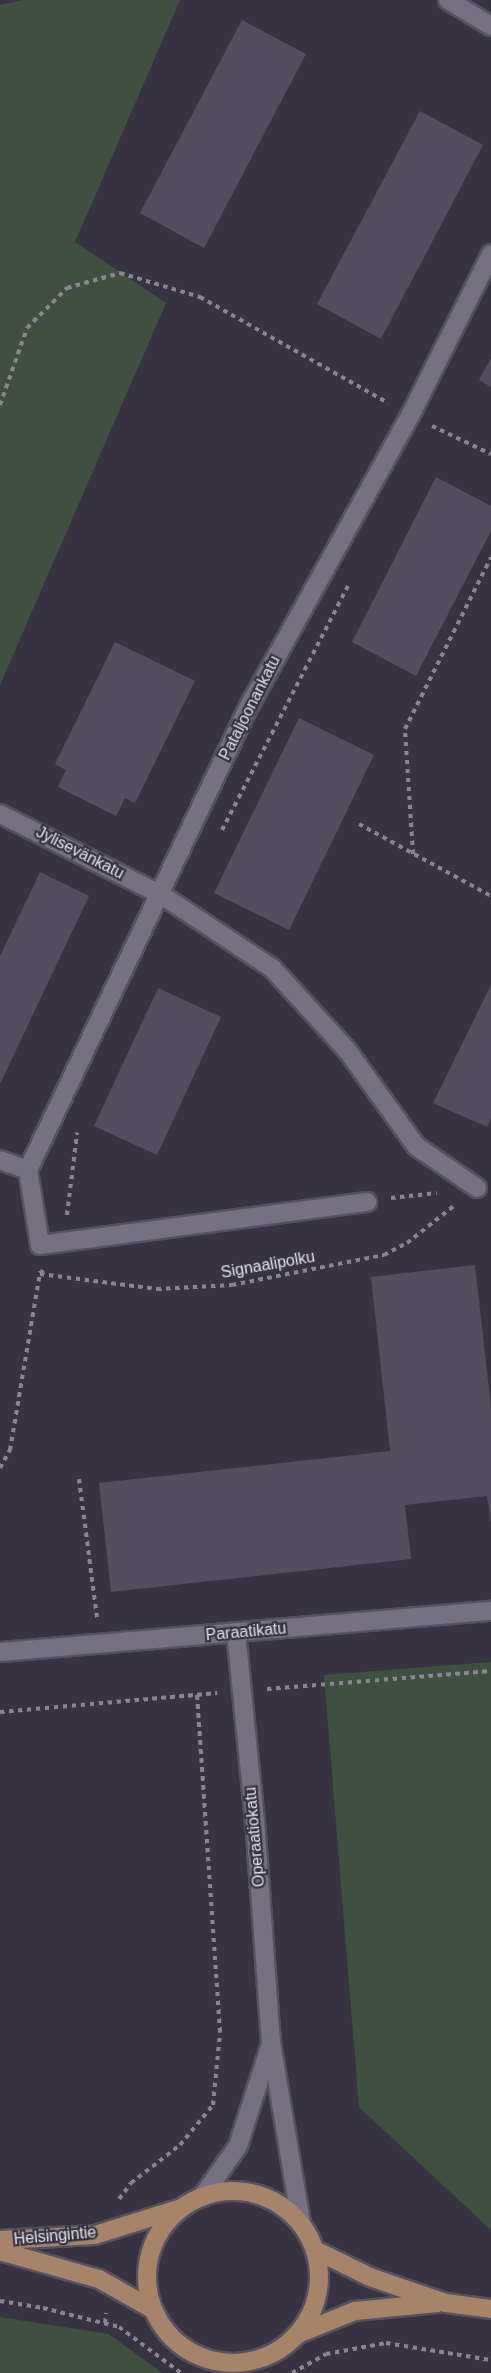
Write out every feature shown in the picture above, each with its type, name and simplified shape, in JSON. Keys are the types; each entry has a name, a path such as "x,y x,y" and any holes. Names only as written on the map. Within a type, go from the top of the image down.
{"main road":[{"path":"298,2334 313,2308 320,2279 315,2250 301,2224 281,2205 256,2194 229,2191 202,2197 178,2209 161,2230 150,2256 147,2283 152,2309 167,2333 190,2352 218,2362 247,2362 275,2353 298,2334 355,2311 446,2302"},
{"name":"Helsingintie","path":"0,2240 95,2235 178,2209"},
{"path":"315,2250 370,2277 446,2302 491,2309"},
{"name":"Helsingintie","path":"0,2251 99,2279 152,2309"}],"street":[{"path":"448,0 491,26"},
{"name":"Pataljoonankatu","path":"28,1170 248,708 410,416 491,254"},
{"name":"Jylisevänkatu","path":"0,814 160,894 272,968 347,1050 416,1146 477,1188"},
{"path":"0,1160 28,1170 40,1245 367,1202"},
{"name":"Paraatikatu","path":"0,1652 491,1611"},
{"name":"Operaatiokatu","path":"236,1632 256,1834 271,2042 301,2224"},
{"name":"Operaatiokatu","path":"202,2197 238,2146 271,2042"}],"path":[{"path":"0,405 27,328 67,288 120,273 200,297 410,416"},
{"path":"425,436 435,415"},
{"path":"430,425 491,453"},
{"path":"413,854 405,729 491,557"},
{"path":"219,835 350,584"},
{"path":"359,824 491,896"},
{"path":"40,1274 66,1231 77,1130"},
{"path":"367,1202 477,1188"},
{"name":"Signaalipolku","path":"40,1274 157,1289 232,1285 384,1255 407,1243 477,1188"},
{"path":"0,1468 10,1450 40,1274 40,1245"},
{"path":"79,1479 101,1643"},
{"path":"113,2229 116,2203 131,2182 180,2145 213,2105 220,2031 197,1695"},
{"path":"105,2323 108,2284"},
{"path":"0,2301 43,2308 119,2327 181,2373"},
{"path":"292,2373 326,2354 386,2343 491,2360"}],"green space":[{"path":"23,0 180,0 75,242 166,303 0,685 0,5"},
{"path":"491,1662 491,2230 359,2107 324,1675"},
{"path":"0,2317 109,2334 162,2373 0,2373"}],"building":[{"path":"242,20 306,54 204,248 140,213"},
{"path":"420,111 483,145 381,339 317,304"},
{"path":"491,358 491,387 479,380"},
{"path":"436,477 491,506 491,531 416,676 352,642"},
{"path":"115,642 195,681 135,803 125,798 116,816 58,787 66,770 55,764"},
{"path":"299,718 374,755 289,930 214,893"},
{"path":"40,872 89,896 0,1084 0,956"},
{"path":"491,985 491,1119 487,1127 433,1103"},
{"path":"158,988 221,1017 157,1155 94,1126"},
{"path":"475,1265 491,1407 491,1523 487,1496 405,1505 411,1559 111,1592 99,1483 390,1451 371,1277"}]}
